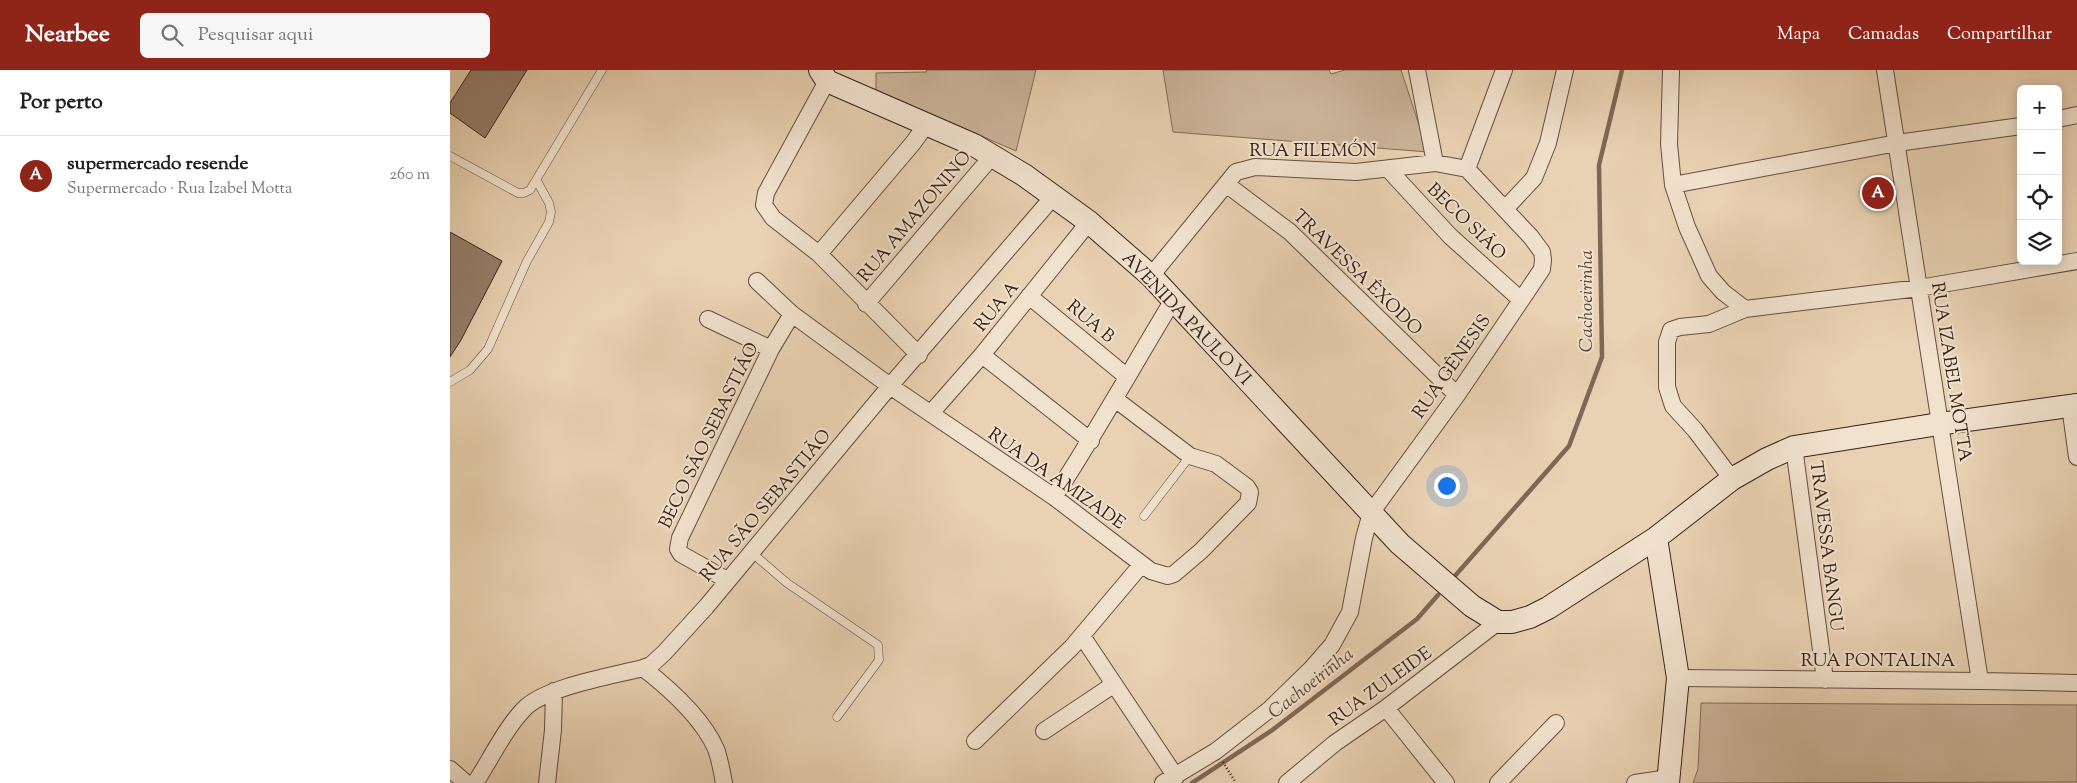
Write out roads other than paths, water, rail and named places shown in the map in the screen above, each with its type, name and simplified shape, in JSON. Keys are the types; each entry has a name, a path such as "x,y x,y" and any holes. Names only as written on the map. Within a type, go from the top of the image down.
{"street":[{"path":"1418,70 1435,163"},
{"path":"1504,70 1467,169 1506,209 1534,178 1548,143 1565,70"},
{"path":"1671,70 1669,144 1673,185 1687,227 1709,276 1723,292 1745,309"},
{"name":"RUA IZABEL MOTTA","path":"1885,70 1980,681"},
{"path":"824,75 766,193 764,205 773,218 818,254 919,355"},
{"name":"AVENIDA PAULO VI","path":"824,75 926,125 993,155 1089,222 1151,276 1400,544 1472,606 1498,622"},
{"path":"2062,118 2077,115"},
{"path":"818,254 913,143 926,125"},
{"path":"1673,185 1897,143 2017,127"},
{"name":"RUA AMAZONINO","path":"866,304 993,155"},
{"name":"RUA FILEMÓN","path":"1151,276 1236,172 1255,167 1356,172 1435,163 1467,169"},
{"name":"BECO SIÃO","path":"1388,169 1450,236 1521,300"},
{"name":"TRAVESSA ÊXODO","path":"1226,184 1290,232 1457,395"},
{"name":"RUA SÃO SEBASTIÃO","path":"475,783 513,722 525,707 554,691 643,668 664,654 890,386 919,355 1053,197"},
{"name":"RUA GÊNESIS","path":"1170,780 1216,750 1270,709 1312,668 1332,645 1350,612 1364,538 1371,514 1457,395 1542,269 1544,260 1542,252 1506,209"},
{"name":"RUA A","path":"931,413 982,355 1089,222"},
{"path":"1732,479 1695,430 1673,406 1667,387 1668,335 1671,330 1680,327 1709,324 1745,309 1919,288 2077,261"},
{"path":"757,281 792,314 890,386"},
{"name":"RUA B","path":"1030,296 1126,376"},
{"path":"1054,496 1091,441 1126,376 1172,300"},
{"name":"BECO SÃO SEBASTIÃO","path":"727,580 681,554 678,544 770,349 792,314"},
{"path":"708,319 770,349"},
{"path":"982,355 1091,441"},
{"name":"RUA DA AMIZADE","path":"890,386 1054,496 1151,571 1168,576 1174,574 1201,551 1248,503 1251,494 1247,487 1216,464 1190,456"},
{"path":"1115,399 1190,456"},
{"path":"1498,622 1512,622 1539,612 1656,538 1732,479 1767,459 1794,447 1939,424 2074,406 2077,457"},
{"name":"TRAVESSA BANGU","path":"1794,447 1825,680"},
{"path":"1636,783 1668,780 1678,678 1656,538"},
{"path":"975,741 1082,636 1142,564"},
{"name":"RUA ZULEIDE","path":"1287,783 1336,743 1386,708 1498,622"},
{"path":"1082,636 1114,685 1170,780"},
{"path":"643,668 660,682 698,721 716,749 724,783"},
{"name":"RUA PONTALINA","path":"1678,678 1980,681 2077,684"},
{"path":"1044,731 1114,685"},
{"path":"548,783 553,730 554,691"},
{"path":"1386,708 1446,783"},
{"path":"1498,783 1556,723"},
{"path":"450,769 466,783"}],"lane":[{"path":"450,156 518,193 530,190 602,70"},
{"path":"450,382 470,370 488,349 528,262 549,222 552,212 537,181"},
{"path":"1144,516 1190,456"},
{"path":"751,552 787,584 878,645 879,660 837,717"}],"waterway":[{"name":"Cachoeirinha","path":"1454,577 1569,446 1602,357 1599,165 1622,70"},
{"name":"Cachoeirinha","path":"1192,783 1271,731 1417,619 1438,595"}],"place":[{"name":"supermercado resende","path":"1878,193"}]}
